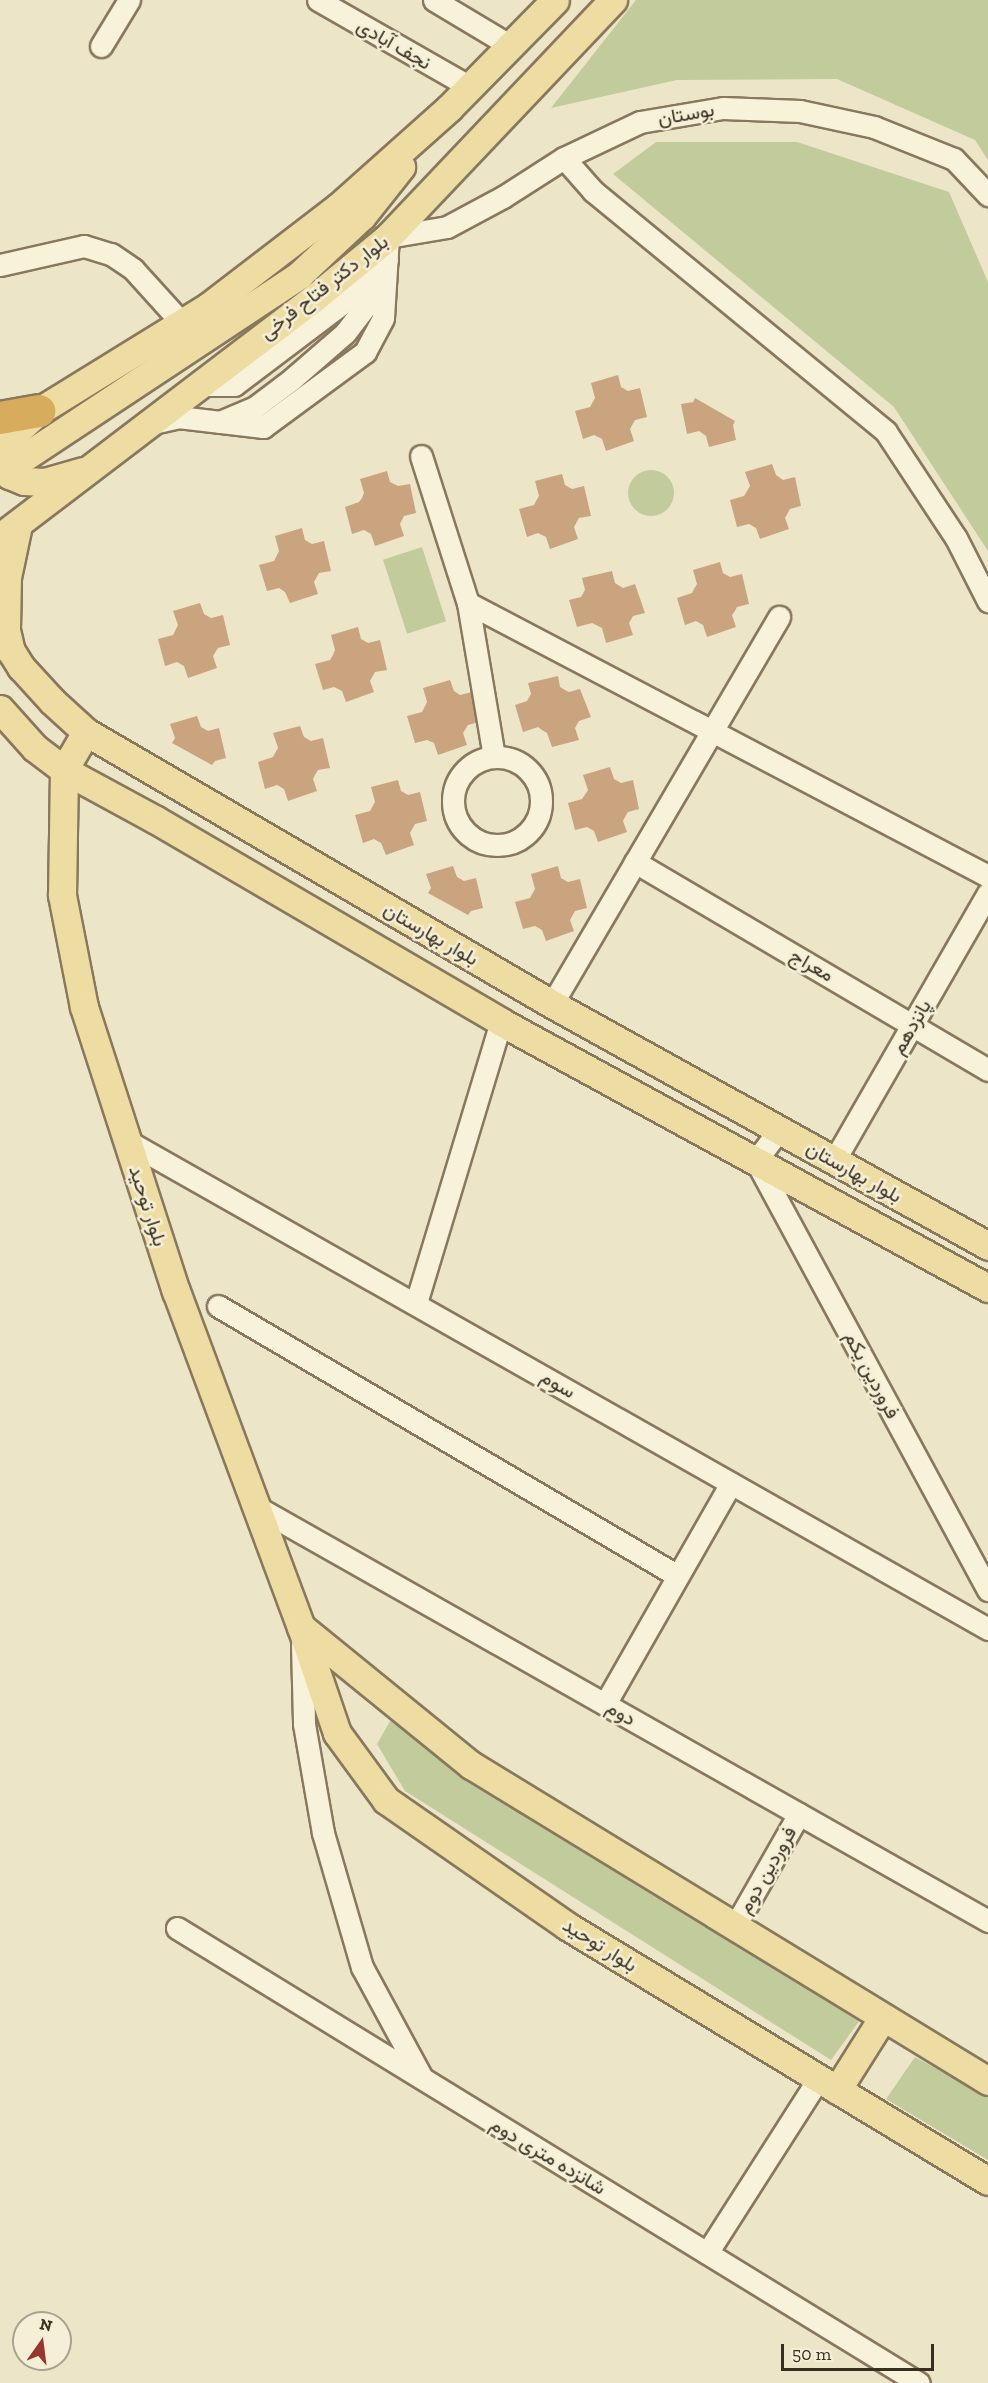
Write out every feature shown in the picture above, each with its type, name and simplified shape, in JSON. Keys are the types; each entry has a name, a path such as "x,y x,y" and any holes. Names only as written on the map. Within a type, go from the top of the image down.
{"highway":[{"path":"0,418 39,411"}],"main road":[{"path":"83,471 45,482 24,481 9,475 2,457 9,438 39,411 209,306 338,207 449,108 555,0"},
{"name":"بلوار دکتر فتاح فرخی","path":"9,530 83,471 314,298 387,249 613,0"},
{"path":"26,456 299,275 362,216 449,108"},
{"name":"بلوار بهارستان","path":"9,530 6,630 11,651 21,667 52,701 87,732 552,1005 988,1246"},
{"name":"بلوار بهارستان","path":"0,710 35,748 64,770 166,826 501,1022 988,1288"},
{"path":"64,770 87,732"},
{"name":"بلوار توحید","path":"64,770 62,896 84,1007 176,1291 253,1504 301,1627 337,1733 386,1800 567,1926 988,2181"},
{"name":"بلوار توحید","path":"301,1627 471,1765 988,2081"},
{"path":"828,2084 883,2017"}],"street":[{"path":"102,46 129,0"},
{"name":"نجف آبادی","path":"318,0 470,87"},
{"path":"434,0 511,46"},
{"name":"بوستان","path":"387,249 447,227 503,197 564,158 640,122 723,108 800,111 874,127 954,159 988,195"},
{"path":"564,158 592,191 886,432 956,538 988,601"},
{"path":"0,265 84,246 111,254 134,269 182,323"},
{"path":"144,425 178,417 263,427 365,352 382,318 387,249"},
{"path":"420,456 468,603 494,757"},
{"path":"468,603 988,876"},
{"path":"552,1005 779,617"},
{"path":"494,757 508,759 522,765 533,776 540,789 542,804 538,818 530,831 519,840 505,845 491,845 477,841 465,832 457,821 453,807 454,793 463,774 480,761 494,757"},
{"name":"معراج","path":"635,862 988,1070"},
{"name":"پانزدهم","path":"834,1161 988,893"},
{"path":"416,1303 501,1022"},
{"path":"756,1161 778,1130"},
{"name":"سوم","path":"127,1141 988,1629"},
{"name":"فروردین یکم","path":"756,1161 988,1590"},
{"path":"218,1306 678,1576"},
{"path":"605,1704 731,1483"},
{"name":"دوم","path":"253,1504 988,1921"},
{"path":"301,1627 304,1724 323,1833 362,1967 424,2077"},
{"name":"فروردین دوم","path":"735,1926 799,1814"},
{"name":"شانزده متری دوم","path":"177,1928 424,2077 919,2383"},
{"path":"707,2253 828,2084"}],"green space":[{"path":"636,0 988,0 988,160 975,140 837,79 677,80 551,108"},
{"path":"656,142 797,142 949,192 988,282 988,551 894,407 613,174"},
{"path":"651,470 667,477 674,493 667,509 651,516 635,509 628,493 635,477"},
{"path":"422,547 446,621 407,634 383,560"},
{"path":"393,1716 488,1793 860,2020 831,2060 405,1791 377,1744"},
{"path":"915,2057 988,2097 988,2160 886,2099"}],"building":[{"path":"618,375 621,387 628,391 640,388 647,417 635,420 630,429 634,441 606,451 602,439 594,435 583,439 575,411 590,407 595,398 591,383"},
{"path":"695,398 735,421 733,425 736,440 709,447 706,436 699,431 687,434 681,404 693,402"},
{"path":"772,464 776,475 783,480 795,477 801,506 790,509 785,518 789,529 760,539 756,528 749,524 737,527 730,500 744,496 750,486 745,472"},
{"path":"387,471 390,482 398,486 410,484 416,513 404,516 400,524 404,536 375,546 371,534 364,530 352,534 345,507 359,502 362,498 364,493 360,479"},
{"path":"562,474 565,485 572,489 584,486 591,516 579,518 574,527 578,539 550,549 546,537 538,533 527,537 519,509 534,505 539,496 535,481"},
{"path":"302,528 305,540 312,544 324,541 331,571 319,573 314,582 318,594 290,603 285,592 279,588 267,591 259,565 274,561 279,551 275,536"},
{"path":"720,562 723,573 730,577 742,574 749,604 737,607 732,615 736,627 707,637 703,625 696,621 685,625 677,598 692,593 697,584 693,570"},
{"path":"612,571 615,583 623,588 635,584 645,613 633,616 629,623 633,635 606,643 602,628 592,623 577,627 569,600 581,597 585,590 582,578"},
{"path":"200,603 204,614 211,618 223,615 230,645 218,648 213,656 217,668 188,678 184,666 177,662 165,666 158,639 173,635 178,625 173,611"},
{"path":"358,627 361,639 368,643 380,640 387,670 375,672 370,681 374,692 346,702 342,691 334,687 323,690 315,664 330,660 333,655 335,650 331,635"},
{"path":"558,676 560,687 565,690 569,692 580,689 591,717 579,721 575,728 579,740 552,747 547,733 538,727 523,732 515,705 527,701 531,694 528,683"},
{"path":"450,680 454,691 460,695 472,692 479,722 468,725 463,733 467,745 438,755 434,743 427,740 415,743 407,716 422,712 427,702 423,688"},
{"path":"197,716 201,727 208,731 219,728 226,758 215,761 212,765 172,743 175,738 170,724"},
{"path":"300,726 304,737 311,741 323,738 330,768 318,770 315,775 313,779 317,791 288,801 284,789 277,785 265,789 258,762 273,757 278,748 273,733"},
{"path":"610,767 614,779 621,783 633,780 639,809 628,812 625,817 623,821 627,832 598,842 594,831 587,827 575,830 568,803 582,799 588,790 583,775"},
{"path":"398,780 401,791 408,795 420,792 427,821 415,824 410,833 414,845 386,855 381,843 374,839 363,843 355,815 370,811 375,802 371,787"},
{"path":"453,866 457,877 464,881 476,878 483,908 471,911 468,915 428,893 431,888 426,874"},
{"path":"558,866 561,878 568,882 580,879 587,908 575,911 570,920 574,931 546,941 542,930 535,926 523,929 515,902 530,898 535,889 531,874"}]}
